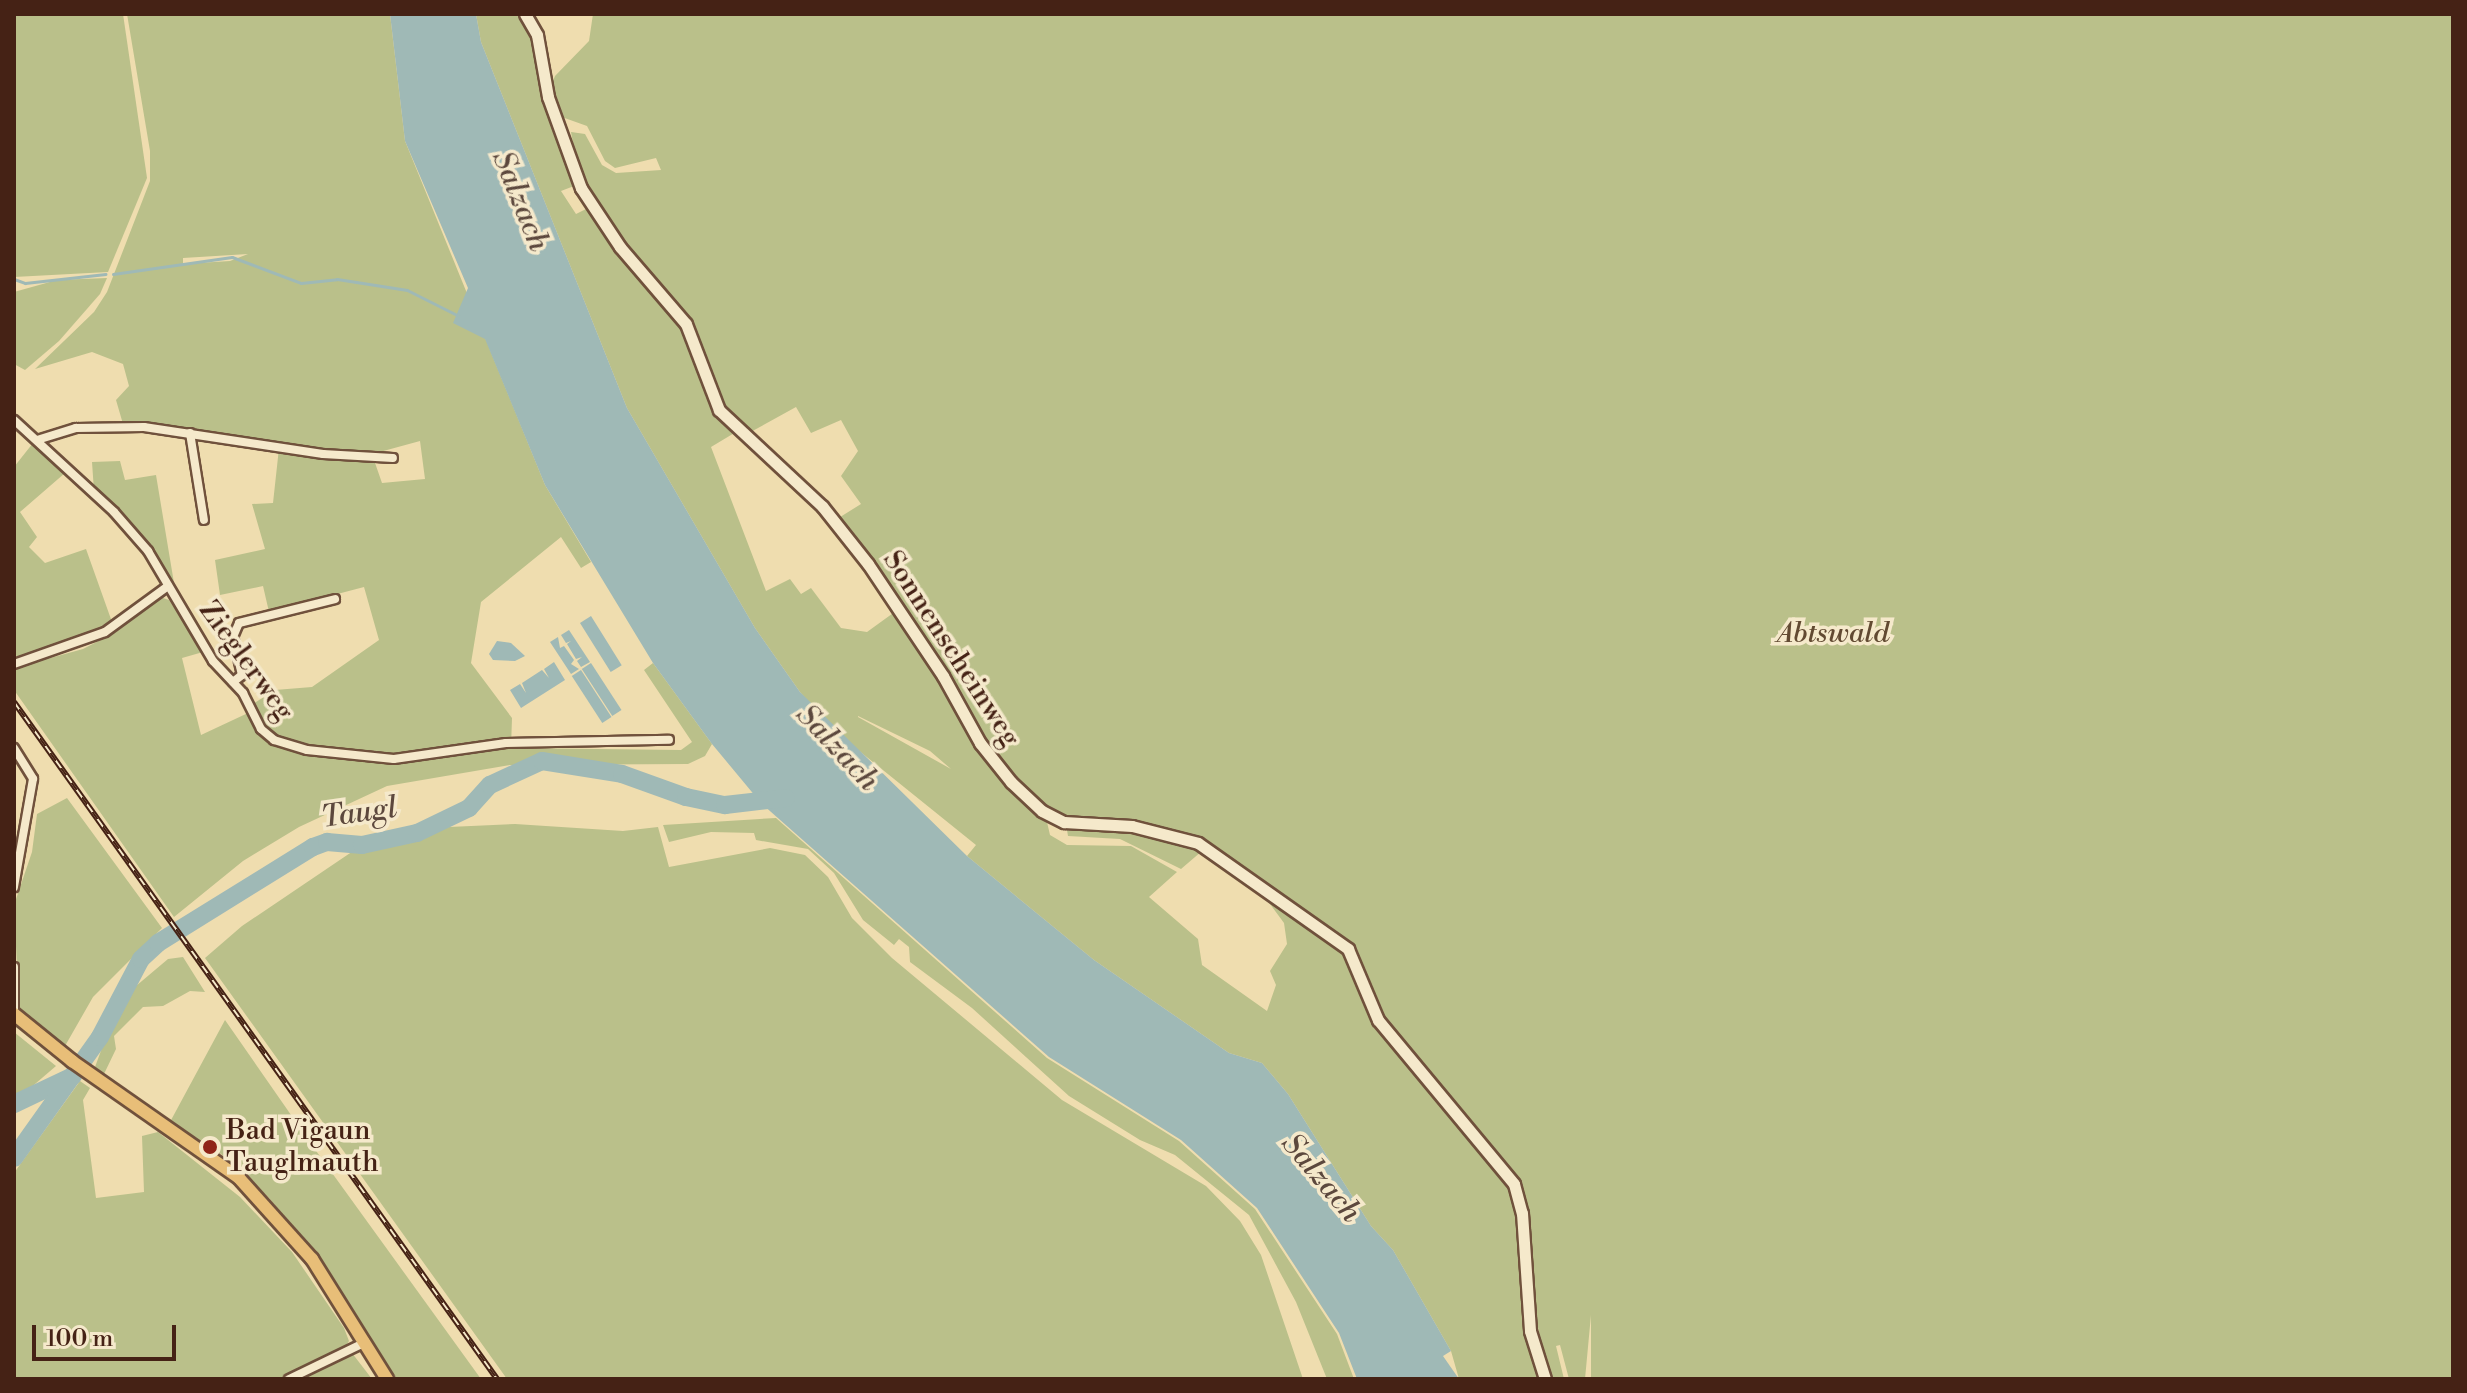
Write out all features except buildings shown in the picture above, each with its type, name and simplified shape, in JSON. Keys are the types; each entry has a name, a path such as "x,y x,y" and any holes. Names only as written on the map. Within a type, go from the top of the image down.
{"main road":[{"path":"14,1014 52,1046 239,1178 312,1259 387,1379"}],"street":[{"name":"Sonnenscheinweg","path":"525,14 537,35 544,82 581,188 620,247 686,324 719,410 822,506 868,564 938,668 980,743 1011,782 1042,811 1064,822 1142,828 1198,843 1348,949 1378,1020 1514,1184 1522,1213 1530,1331 1545,1379"},
{"name":"Zieglerweg","path":"14,420 129,528 213,661 233,682 263,732 290,746 394,759 506,743 669,740"},
{"path":"37,440 55,431 95,427 190,433 323,454 393,458"},
{"path":"190,433 204,520"},
{"path":"14,664 105,632 168,586"},
{"path":"233,682 242,675 233,637 239,623 335,599"},
{"path":"14,748 33,779 14,887"},
{"path":"14,967 14,1014"},
{"path":"289,1379 366,1342"}],"green space":[{"path":"14,14 123,14 147,178 108,272 14,277"},
{"path":"127,14 390,14 405,141 545,485 591,562 581,568 561,537 481,602 471,663 512,718 511,748 681,750 692,742 644,670 653,663 712,744 705,756 688,764 510,765 387,786 299,827 243,861 174,917 14,690 14,668 83,649 116,632 160,597 169,600 203,652 182,658 201,735 248,713 258,733 264,726 253,704 275,690 312,687 379,640 364,587 269,612 263,586 220,595 215,560 265,549 252,504 273,503 279,448 374,460 382,483 425,479 420,441 376,453 325,452 214,432 123,424 116,400 129,386 123,364 92,352 35,369 94,312 107,292 150,181 150,151","holes":["248,254 230,261 183,264 183,258"]},
{"name":"Abtswald","path":"476,14 521,14 537,47 540,80 574,186 561,191 576,214 590,207 687,332 714,409 736,432 711,447 766,591 790,579 801,594 811,588 841,628 867,632 896,611 972,737 1047,822 1050,835 1067,845 1131,846 1177,872 1149,897 1198,939 1202,965 1267,1011 1276,985 1270,971 1287,944 1284,923 1259,889 1202,851 1181,869 1120,839 1068,836 1067,830 1075,827 1118,827 1179,839 1182,833 1059,816 1036,800 992,751 947,675 837,519 861,504 841,476 858,451 841,420 811,433 796,407 747,434 715,398 699,340 680,309 631,256 579,177 571,132 585,134 602,165 616,173 661,170 656,158 615,168 605,161 587,126 559,116 549,90 555,76 589,41 593,14 2453,14 2453,1379 1591,1379 1591,1315 1585,1379 1569,1379 1560,1345 1556,1346 1564,1379 1548,1379 1526,1266 1526,1202 1516,1181 1511,1185 1518,1207 1526,1341 1538,1379 1459,1379 1451,1351 1393,1250 1371,1226 1288,1094 1262,1063 1229,1053 1094,960 967,856 976,845 832,729 800,692 755,628 627,408 481,42","holes":["858,716 930,751 951,769"]},
{"path":"107,278 100,294 59,341 25,370 14,364 14,292 57,280"},
{"path":"33,443 65,473 20,512 37,537 29,547 45,563 86,549 112,622 76,642 18,657 14,654 14,467"},
{"path":"120,461 125,480 156,475 175,589 141,535 94,491 92,462"},
{"path":"67,798 162,928 93,997 65,1046 19,1009 14,905 32,852 37,814"},
{"path":"776,818 1047,1058 1179,1141 1255,1209 1337,1334 1354,1379 1327,1379 1296,1302 1249,1215 1175,1155 1140,1140 1069,1096 972,1008 910,962 909,947 899,939 894,945 863,920 834,873 808,849 756,840 754,833 711,832 669,842 663,825"},
{"path":"515,824 623,831 658,827 669,867 770,848 805,855 828,877 852,918 892,958 1062,1100 1206,1186 1240,1221 1261,1255 1303,1379 507,1379 205,958 242,926 362,845 449,827"},
{"path":"183,957 205,992 190,991 163,1006 143,1007 114,1036 116,1049 104,1074 95,1067 109,1029 136,986 168,959"},
{"path":"225,1020 481,1379 393,1379 324,1265 269,1198 221,1154 170,1122"},
{"path":"14,1032 56,1066 14,1102"},
{"path":"80,1081 90,1088 83,1100 96,1198 144,1192 142,1136 158,1132 240,1197 292,1252 344,1328 349,1341 344,1349 279,1379 14,1379 14,1173"},
{"path":"352,1353 372,1379 298,1379"}],"water":[{"name":"Salzach","path":"390,14 476,14 481,42 627,408 755,628 800,692 967,856 1094,960 1229,1053 1262,1063 1288,1094 1371,1226 1393,1250 1451,1351 1443,1356 1459,1379 1357,1379 1339,1333 1257,1208 1181,1140 1049,1057 761,803 712,744 653,663 545,485 485,339 453,323 468,288 405,141"},
{"path":"591,616 622,665 611,672 580,623"},
{"path":"569,630 590,662 581,667 577,661 582,657 576,659 567,644 571,641 566,643 561,635"},
{"path":"558,637 560,648 564,646 574,660 571,664 579,669 571,674 550,642"},
{"path":"497,641 511,643 525,656 515,661 493,660 489,654"},
{"path":"554,662 565,680 521,708 510,690 520,684 526,693 522,683 542,670 549,678 544,669"},
{"path":"591,663 621,710 612,716 582,669"},
{"path":"581,670 611,717 602,723 572,676"}],"waterway":[{"path":"113,274 232,257 301,283 337,279 407,290 459,316"},
{"path":"14,279 25,283 105,274"},
{"name":"Taugl","path":"14,1158 100,1037 141,959 158,943 313,847 327,842 362,845 417,833 469,808 490,785 542,761 622,774 686,797 725,805 786,798"},
{"path":"14,1104 73,1076"}],"railway":[{"path":"14,702 497,1379"}],"place":[{"name":"Bad Vigaun Tauglmauth","path":"210,1147"}]}
